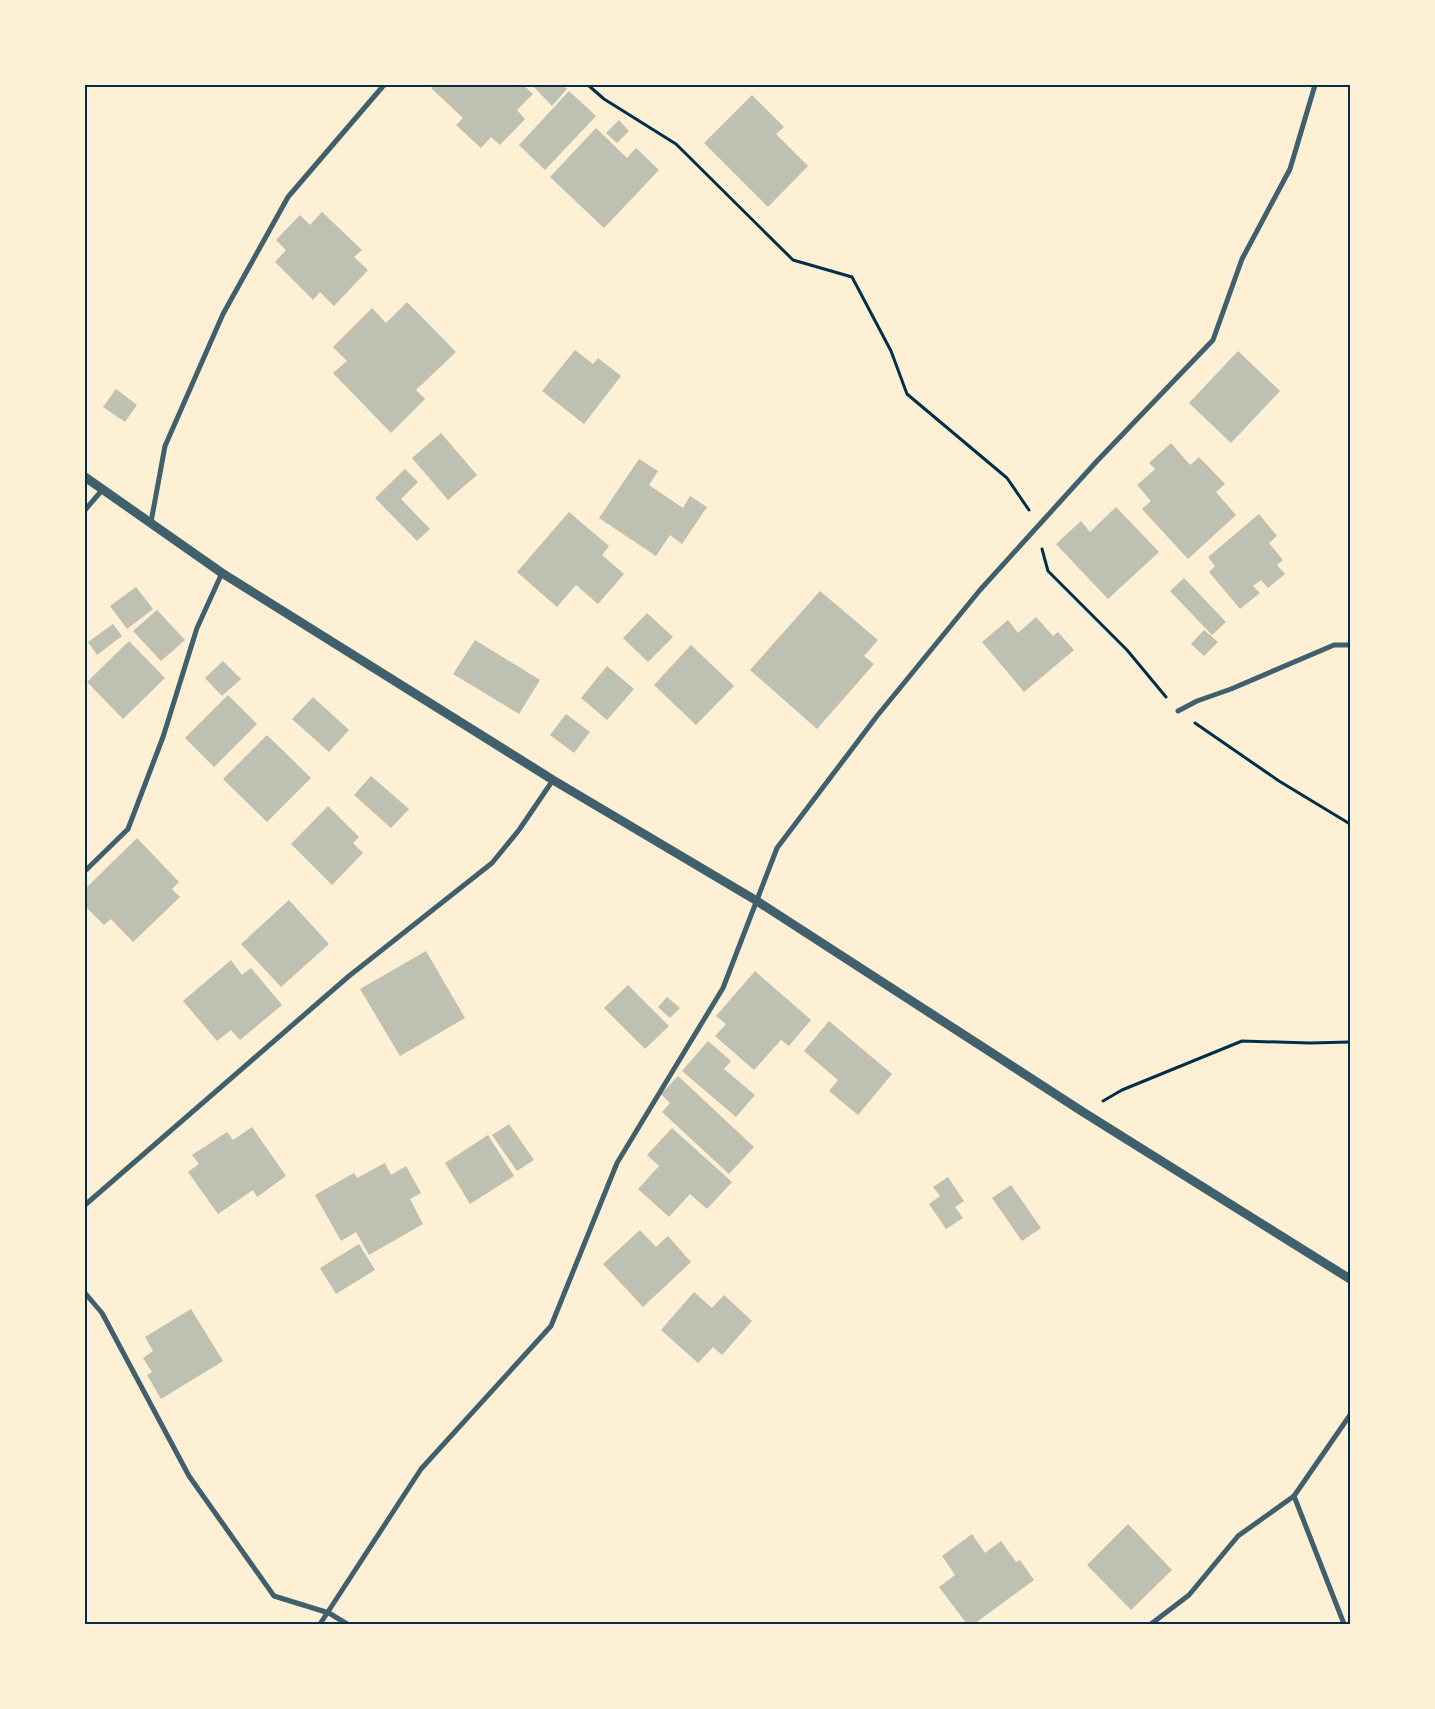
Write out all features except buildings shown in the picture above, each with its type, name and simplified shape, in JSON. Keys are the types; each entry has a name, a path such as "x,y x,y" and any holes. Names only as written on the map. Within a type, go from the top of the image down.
{"street":[{"path":"151,522 166,446 223,314 288,197 384,85"},
{"path":"320,1624 422,1469 551,1326 617,1163 723,988 777,848 877,716 980,590 1097,461 1213,340 1242,259 1290,169 1315,85"},
{"path":"85,477 222,573 553,780 757,901 1083,1112 1350,1279"},
{"path":"85,510 103,488"},
{"path":"85,871 128,828 163,737 197,628 222,573"},
{"path":"1178,711 1197,700 1230,689 1334,646 1350,645"},
{"path":"85,1204 349,976 492,863 519,830 553,780"},
{"path":"85,1293 102,1313 189,1476 274,1596 328,1613 348,1624"},
{"path":"1151,1624 1189,1595 1238,1536 1294,1496 1350,1414"},
{"path":"1294,1496 1344,1624"}],"path":[{"path":"588,85 604,99 676,144 793,260 852,277 891,351 907,394 1007,478 1025,502 1037,527 1048,571 1127,650 1178,711 1279,781 1350,824"},
{"path":"1083,1112 1122,1090 1242,1041 1350,1042"}]}
